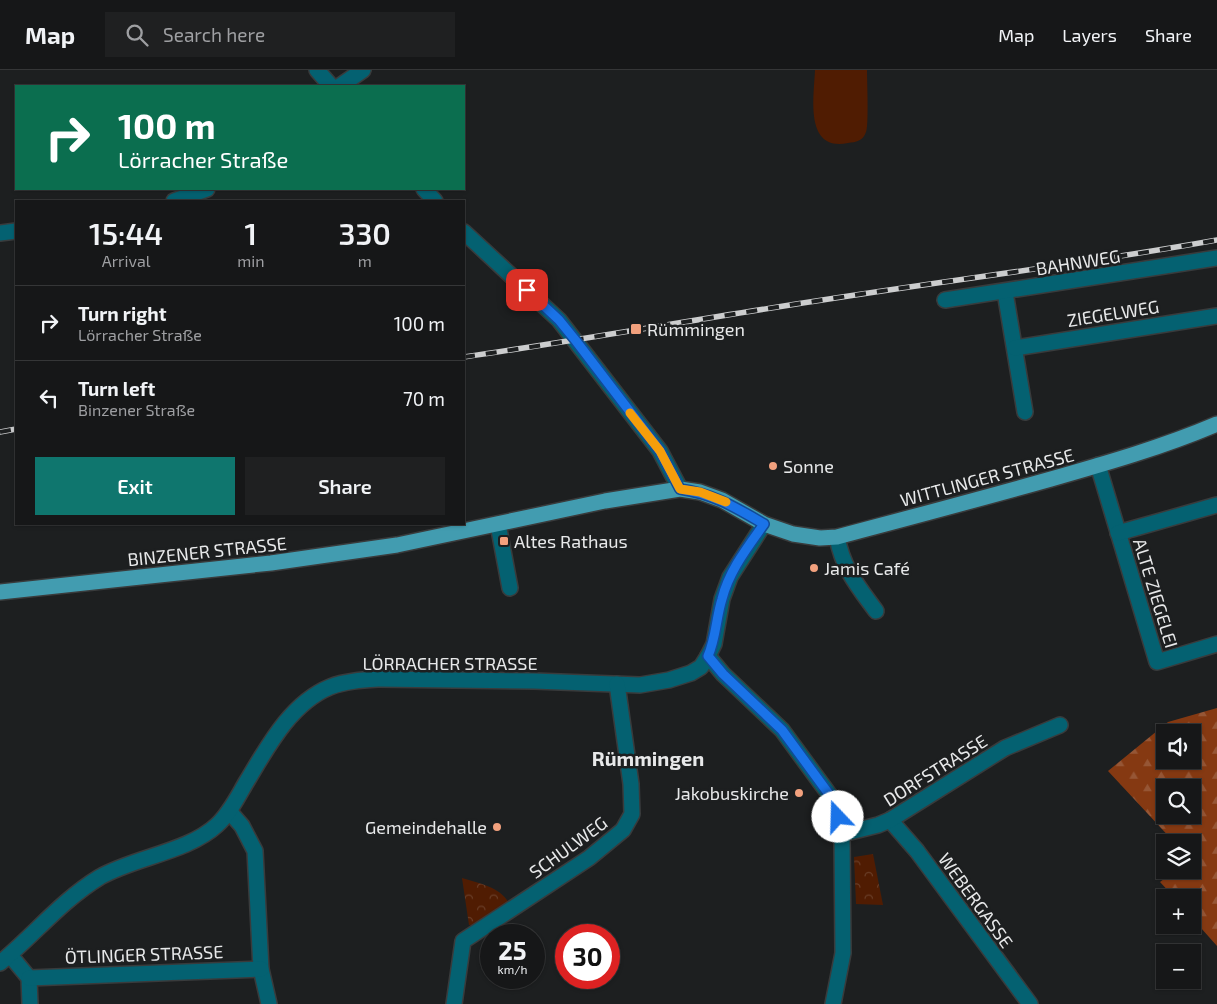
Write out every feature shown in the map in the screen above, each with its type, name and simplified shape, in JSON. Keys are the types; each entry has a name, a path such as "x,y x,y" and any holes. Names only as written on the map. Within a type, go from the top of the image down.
{"main road":[{"name":"WITTLINGER STRASSE","path":"764,524 800,536 837,537 970,502 1098,465 1181,439 1217,424"},
{"name":"BINZENER STRASSE","path":"0,592 271,563 397,545 605,501 680,489 700,492 722,500 764,524"}],"street":[{"path":"317,70 330,85"},
{"path":"341,85 363,70"},
{"path":"177,200 204,190"},
{"path":"425,190 434,200"},
{"path":"0,234 15,231"},
{"path":"465,233 559,320 660,451 680,489"},
{"name":"BAHNWEG","path":"945,300 1217,258"},
{"path":"1005,292 1025,412"},
{"name":"ZIEGELWEG","path":"1015,348 1217,316"},
{"name":"ALTE ZIEGELEI","path":"1098,465 1157,662 1217,644"},
{"name":"ALTE ZIEGELEI","path":"1118,533 1217,505"},
{"path":"498,524 510,588"},
{"name":"LÖRRACHER STRASSE","path":"5,959 80,890 103,876 199,838 217,825 228,811 271,741 297,709 313,696 331,686 354,681 379,679 640,685 669,680 691,673 701,667 714,644 722,599 730,577 764,524"},
{"path":"837,537 840,554 847,571 876,612"},
{"path":"708,656 723,674 782,730 834,801 842,834 843,954 833,1004"},
{"name":"SCHULWEG","path":"454,1004 463,941 589,858 624,830 632,814 631,784 617,684"},
{"name":"DORFSTRASSE","path":"842,834 890,820 1005,748 1060,725"},
{"path":"228,811 242,826 255,851 261,968 269,1004"},
{"name":"WEBERGASSE","path":"890,820 917,851 1030,1004"},
{"path":"5,959 29,978 30,1004"},
{"name":"ÖTLINGER STRASSE","path":"29,978 261,968"}],"green space":[{"path":"815,70 867,70 867,128 865,135 861,139 851,143 834,144 824,139 818,131 813,107"},
{"path":"1217,708 1217,946 1201,928 1201,889 1167,889 1160,882 1164,879 1201,879 1201,834 1167,834 1157,824 1201,824 1201,779 1156,779 1156,823 1108,771 1156,732 1156,769 1201,769 1201,724 1166,724"},
{"path":"873,854 883,905 856,904 854,857"},
{"path":"462,878 494,889 505,897 509,903 477,925 469,925"}],"railway":[{"path":"465,357 1217,240"},
{"path":"0,432 15,429"}],"slow traffic":[{"path":"630,413 660,451 680,489 700,492 726,502"}],"place":[{"name":"Rümmingen","path":"636,329"},
{"name":"Sonne","path":"773,466"},
{"name":"Altes Rathaus","path":"504,541"},
{"name":"Jamis Café","path":"814,568"},
{"name":"Jakobuskirche","path":"799,793"},
{"name":"Gemeindehalle","path":"497,827"}],"district":[{"name":"Rümmingen","path":"648,758"}],"route":[{"path":"527,290 559,320 576,341 660,451 680,489 700,492 722,500 764,524 742,555 730,577 722,599 714,644 708,656 723,674 782,730 834,801 838,817"}]}
